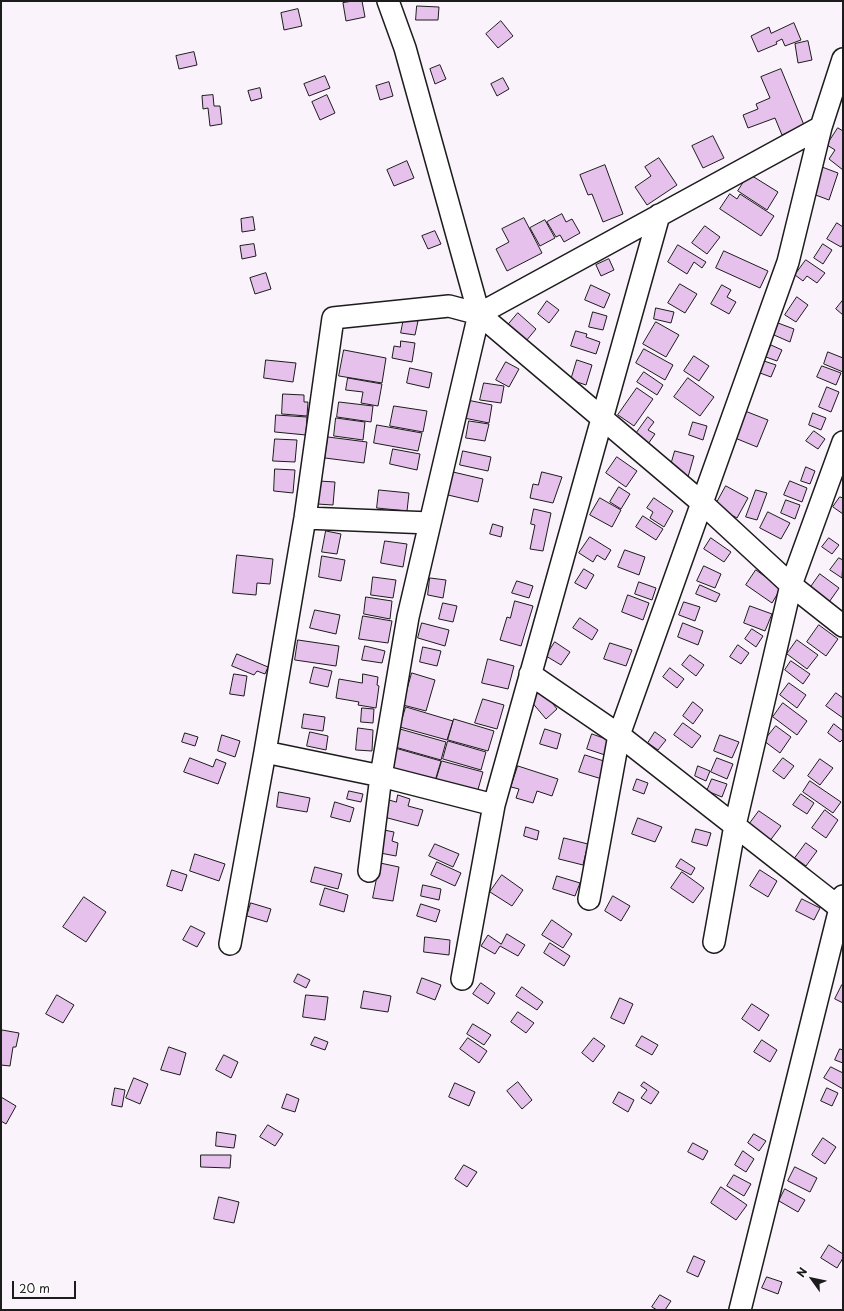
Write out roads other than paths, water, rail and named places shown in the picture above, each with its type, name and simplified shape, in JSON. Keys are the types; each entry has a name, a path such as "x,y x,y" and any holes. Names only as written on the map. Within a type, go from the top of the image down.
{"street":[{"path":"369,870 381,776 408,617 479,314 405,48 388,1"},
{"path":"589,899 619,735 788,262 820,127 843,59"},
{"path":"479,314 820,127"},
{"path":"462,979 494,805 659,215"},
{"path":"230,944 305,518 333,318 449,306 479,314 701,502 791,584 843,626"},
{"path":"714,942 735,825 791,584 843,442"},
{"path":"305,518 430,523"},
{"path":"530,674 619,735 735,825 842,902 740,1310"},
{"path":"265,752 381,776 494,805"}]}
